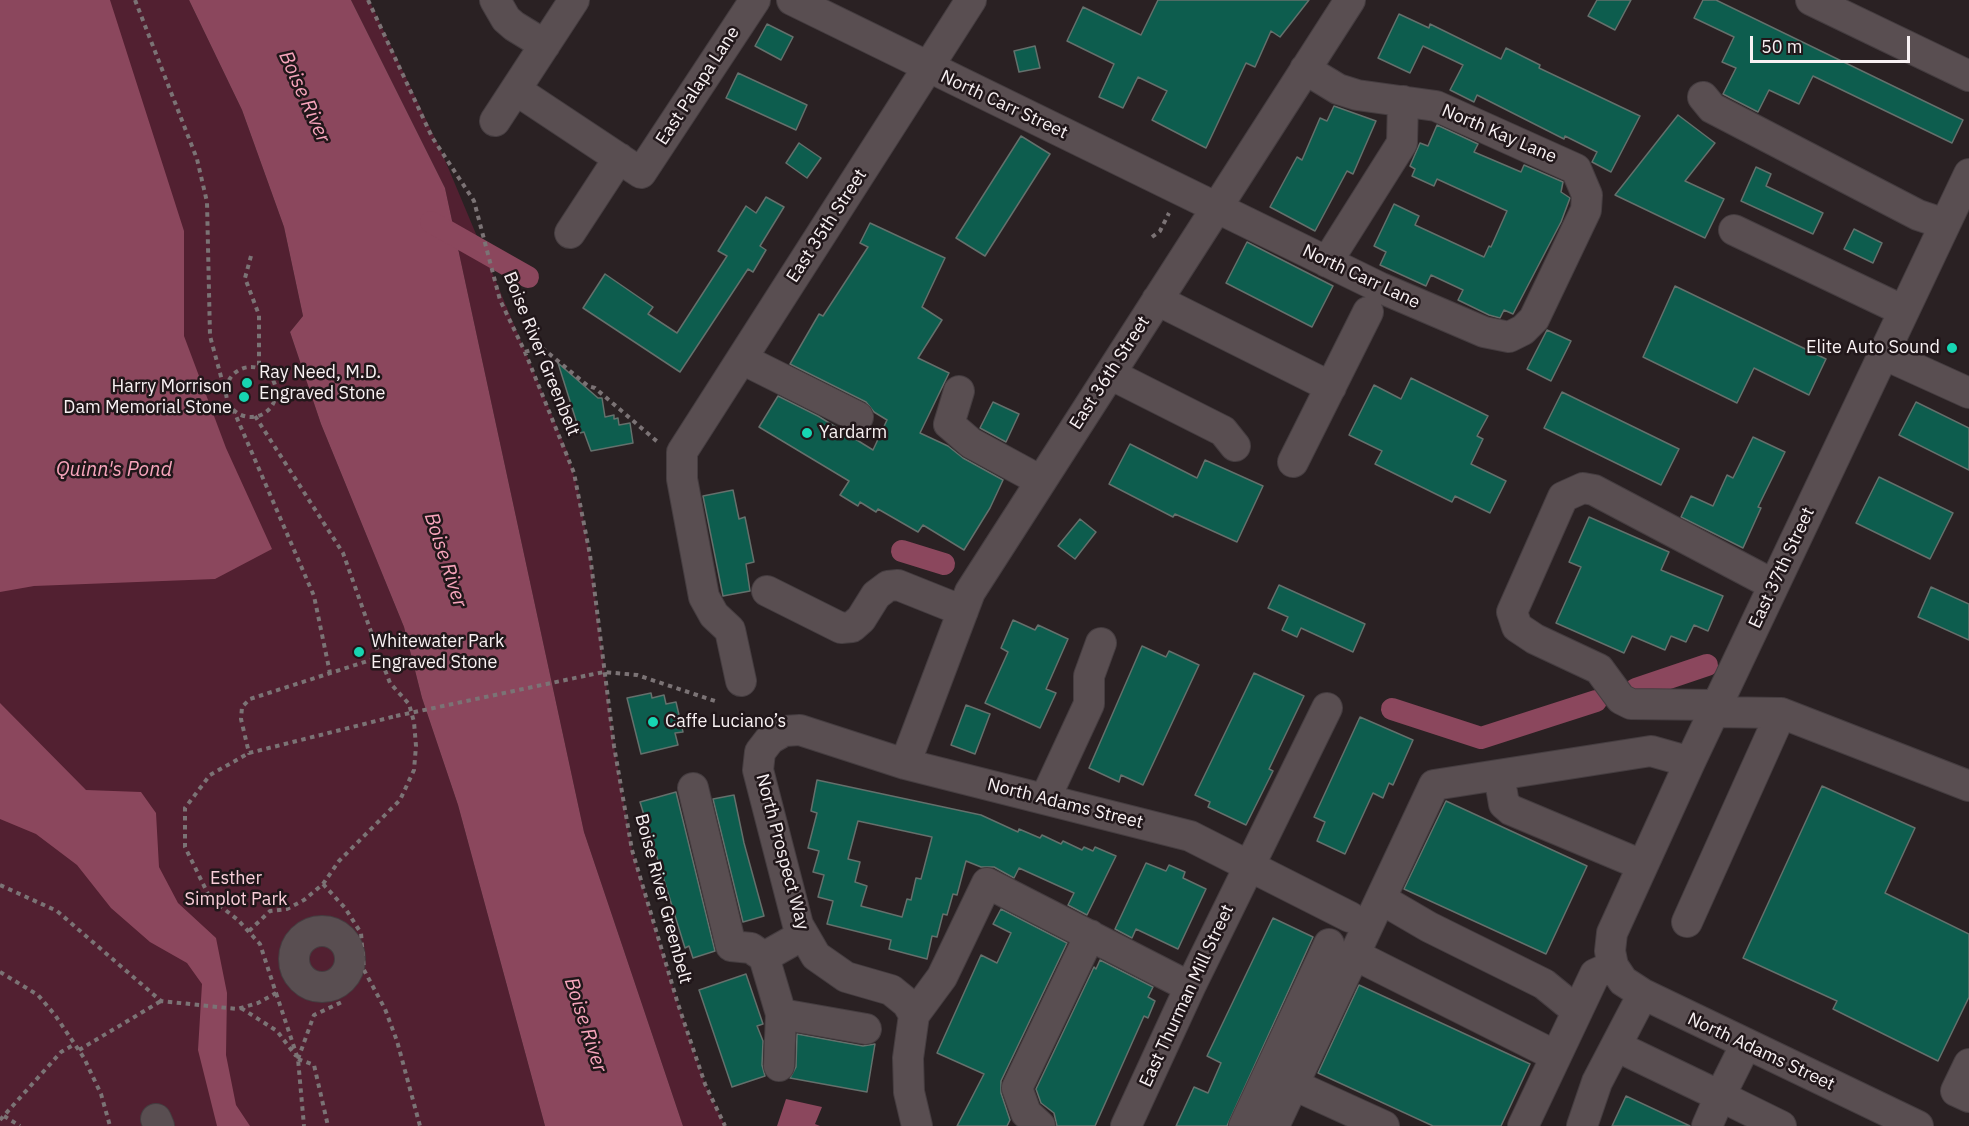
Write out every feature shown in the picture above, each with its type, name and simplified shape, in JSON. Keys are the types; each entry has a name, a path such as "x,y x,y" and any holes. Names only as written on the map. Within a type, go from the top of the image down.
{"street":[{"path":"495,0 506,19 545,45"},
{"path":"495,121 574,0"},
{"name":"East Palapa Lane","path":"570,233 630,165 755,0"},
{"name":"North Carr Street","path":"792,0 1217,207"},
{"name":"East 35th Street","path":"682,452 971,0"},
{"path":"1811,0 1969,75"},
{"name":"East 36th Street","path":"905,764 970,592 1305,69 1341,3"},
{"name":"North Kay Lane","path":"1305,69 1338,89 1357,95 1436,106 1576,169 1584,182 1587,195 1586,210 1534,319 1523,330 1509,337"},
{"path":"516,90 630,165"},
{"path":"1703,98 1712,108 1918,214 1954,223"},
{"path":"1327,262 1402,143 1403,101"},
{"name":"East 37th Street","path":"1613,966 1610,951 1612,933 1642,865 1883,354 1904,311 1954,223 1969,174"},
{"name":"North Carr Lane","path":"1217,207 1327,262 1484,332 1509,337"},
{"path":"1734,230 1904,311"},
{"path":"1157,300 1331,387"},
{"path":"1293,462 1368,312"},
{"path":"1883,354 1969,393"},
{"path":"742,359 858,417"},
{"path":"1110,374 1224,431 1235,446"},
{"path":"958,392 949,424 970,443 1041,481"},
{"path":"682,452 682,479 704,597 714,615 730,630 741,681"},
{"path":"1774,585 1594,490 1583,488 1563,497 1512,612 1517,627 1536,639 1599,669 1621,699 1631,704 1781,712 1969,786"},
{"path":"767,591 841,628 852,627 861,619 876,595 888,586 898,585 963,610"},
{"path":"1045,799 1089,704 1089,676 1101,643"},
{"name":"East Thurman Mill Street","path":"1126,1126 1190,987 1327,708"},
{"path":"1687,922 1781,712"},
{"name":"North Adams Street","path":"770,739 784,731 800,730 905,764 1190,836 1350,917"},
{"name":"North Prospect Way","path":"770,739 760,752 758,770 798,925 803,935 816,956 846,977 891,990 906,1003 914,1016"},
{"path":"1244,1126 1342,949 1381,899 1434,785 1651,751 1690,762"},
{"path":"1499,775 1504,804 1511,810 1642,865"},
{"path":"693,788 731,946 752,948 764,957 781,1014 779,1065"},
{"path":"917,1126 909,1092 908,1058 914,1016 942,976 987,883 1190,987"},
{"path":"1381,899 1429,927 1544,984 1577,1011"},
{"path":"764,957 803,935"},
{"path":"1040,1126 1026,1113 1017,1088 1090,935"},
{"path":"1342,949 1556,1056"},
{"path":"1274,1126 1294,1084 1342,949"},
{"path":"1523,1126 1595,974 1613,966"},
{"name":"North Adams Street","path":"1613,966 1623,981 1643,994 1918,1126"},
{"path":"1582,1126 1598,1082 1643,994"},
{"path":"781,1014 866,1029"},
{"path":"1707,1126 1719,1096 1746,1044"},
{"path":"1616,1046 1781,1126"},
{"path":"1969,1064 1956,1091 1969,1097"},
{"path":"1294,1084 1384,1126"}],"path":[{"path":"135,0 197,159 207,202 210,336 226,395 314,596 330,673"},
{"name":"Boise River Greenbelt","path":"369,0 432,137 469,193 483,227 496,288 525,352 574,473 590,555 604,672 632,850 678,1004 705,1084 724,1126"},
{"path":"1152,237 1160,231 1168,213"},
{"path":"250,256 245,278 259,315 259,368"},
{"path":"525,352 541,347 595,388 666,449 682,452"},
{"path":"226,395 230,379 235,372 250,367 259,368 272,378 276,393 270,408 255,416 247,416 233,409"},
{"path":"249,931 270,911 286,909 304,900 323,884 339,861 400,800 414,770 416,746 409,704 390,683 343,553 255,416"},
{"path":"249,753 241,719 242,707 250,699 381,657"},
{"path":"304,1126 298,1059 261,944 210,898 185,847 185,808 210,775 249,753 396,716 604,672 637,675 715,701"},
{"path":"323,884 345,908 361,933 364,970 385,1009 397,1041 409,1078 420,1126"},
{"path":"0,885 57,911 161,1001 230,1009 258,1003 276,993"},
{"path":"0,972 38,995 56,1015 79,1050 101,1094 110,1126"},
{"path":"79,1050 161,1001"},
{"path":"298,1059 314,1015 342,1002"},
{"path":"242,1008 277,1031 298,1059 314,1065 328,1126"},
{"path":"0,1120 61,1052 75,1044"},
{"path":"4,1116 20,1126"}],"green space":[{"name":"Esther Simplot Park","path":"0,0 189,0 242,110 284,227 303,316 290,332 321,424 404,627 422,698 458,805 545,1126 0,1126"},
{"path":"351,0 369,0 442,153 567,451 578,490 590,555 614,746 632,850 678,1004 705,1084 725,1126 683,1126 584,832 445,188"}],"water":[{"name":"Quinn's Pond","path":"0,0 110,0 184,231 184,336 226,448 272,549 215,579 34,586 0,592"},
{"name":"Boise River","path":"189,0 351,0 445,188 584,832 683,1126 545,1126 458,805 422,698 404,627 321,424 290,332 303,316 284,227 242,110"},
{"path":"0,703 86,790 141,792 156,813 159,867 178,903 216,938 227,993 226,1055 236,1105 250,1126 217,1126 198,1050 202,984 187,963 150,942 111,908 77,865 36,834 0,819"},
{"path":"786,1099 822,1107 815,1124 820,1126 777,1126"}],"building":[{"path":"1158,0 1309,0 1280,37 1271,31 1255,67 1246,63 1206,148 1152,120 1167,91 1138,77 1123,108 1099,97 1114,64 1067,41 1083,7 1141,35"},
{"path":"1597,0 1631,0 1615,30 1588,16"},
{"path":"1703,0 1716,0 1963,120 1952,143 1813,76 1799,104 1769,90 1758,112 1723,94 1736,68 1722,62 1734,37 1694,18"},
{"path":"1399,14 1429,28 1430,24 1501,59 1506,48 1540,65 1539,68 1640,116 1611,172 1592,162 1597,152 1565,136 1564,139 1477,95 1474,102 1450,90 1463,65 1423,46 1410,73 1378,58"},
{"path":"767,24 793,37 781,60 755,46"},
{"path":"1035,46 1040,68 1019,72 1014,51"},
{"path":"738,73 807,105 796,130 726,98"},
{"path":"1334,106 1376,121 1353,174 1347,171 1315,231 1270,207 1297,157 1302,160 1320,118 1327,121"},
{"path":"1678,115 1715,143 1685,181 1724,199 1705,238 1615,195"},
{"path":"1437,125 1478,144 1474,152 1521,172 1524,165 1563,182 1561,192 1570,198 1561,222 1513,314 1504,310 1500,318 1489,315 1458,300 1463,290 1431,275 1426,286 1380,265 1386,252 1374,246 1394,204 1419,216 1415,225 1484,257 1507,211 1437,179 1434,186 1412,176 1415,169 1410,166 1420,143 1428,146"},
{"path":"1021,136 1050,154 985,256 956,238"},
{"path":"799,143 821,158 807,178 786,163"},
{"path":"1756,167 1771,174 1766,186 1823,213 1813,234 1741,201"},
{"path":"766,197 784,207 760,246 766,250 753,272 748,269 680,372 583,308 605,274 653,307 648,314 677,333 727,256 718,251 746,206 756,213"},
{"path":"870,223 945,258 922,307 942,320 918,358 949,373 920,433 948,446 963,458 1003,480 990,508 964,550 923,525 918,532 878,509 876,512 860,502 858,506 840,495 849,481 759,427 778,396 818,416 873,450 887,420 874,412 866,402 790,364 819,314 823,316 868,247 860,243"},
{"path":"1854,229 1882,243 1873,263 1844,249"},
{"path":"1247,242 1333,286 1312,327 1226,283"},
{"path":"1675,286 1826,359 1809,395 1754,368 1737,403 1643,357"},
{"path":"1547,330 1571,341 1551,381 1527,369"},
{"path":"558,363 598,398 602,398 605,417 614,415 614,419 618,418 619,425 630,423 633,443 591,451 584,432 580,433"},
{"path":"1411,378 1488,416 1477,436 1483,439 1471,464 1506,481 1490,513 1455,496 1452,502 1375,464 1382,451 1349,435 1374,385 1401,399"},
{"path":"1562,392 1679,449 1661,485 1544,428"},
{"path":"993,402 1019,414 1006,442 980,428"},
{"path":"1916,402 1969,428 1969,470 1899,435"},
{"path":"1753,437 1785,452 1758,507 1761,508 1743,548 1681,517 1691,496 1713,506 1727,475 1733,478"},
{"path":"1130,444 1197,478 1205,460 1263,486 1237,542 1175,514 1173,517 1109,484"},
{"path":"1879,477 1953,513 1930,559 1856,523"},
{"path":"733,490 739,519 745,517 754,562 746,564 750,591 723,596 703,496"},
{"path":"1589,517 1669,552 1661,570 1723,596 1708,631 1694,625 1686,642 1671,636 1665,650 1632,636 1624,653 1556,623 1581,567 1569,562"},
{"path":"1080,519 1096,532 1075,559 1058,546"},
{"path":"1279,585 1365,624 1353,652 1301,628 1297,637 1282,630 1288,617 1268,608"},
{"path":"1931,587 1969,604 1969,640 1918,617"},
{"path":"1013,620 1035,630 1038,625 1068,639 1046,689 1056,693 1040,728 985,703 1008,652 1001,648"},
{"path":"1142,646 1166,657 1169,651 1199,665 1143,785 1121,775 1119,782 1089,768"},
{"path":"1254,673 1304,696 1269,769 1273,771 1246,825 1208,807 1210,802 1195,795"},
{"name":"Caffe Luciano’s","path":"651,693 652,698 664,695 666,704 676,702 683,732 675,733 678,745 641,754 627,698"},
{"path":"966,705 990,714 975,754 951,745"},
{"path":"1360,717 1413,740 1393,785 1389,783 1383,798 1373,793 1345,854 1317,841 1325,822 1314,817"},
{"path":"817,780 981,815 1018,832 1019,829 1040,838 1042,835 1082,850 1084,847 1093,851 1095,847 1116,856 1087,915 1068,905 1074,893 1019,868 1014,878 994,867 981,867 966,861 957,895 953,894 947,915 943,914 937,937 932,936 927,959 889,949 891,940 827,924 833,901 818,897 824,875 813,872 819,851 808,848 817,813 811,811","holes":["858,821 932,837 921,879 916,878 911,900 907,899 902,917 861,906 867,886 855,882 860,862 848,859"]},
{"path":"1822,786 1915,828 1885,893 1969,934 1969,997 1938,1061 1833,1009 1837,1001 1743,958"},
{"path":"676,792 715,951 693,958 689,946 685,948 640,802"},
{"path":"734,795 744,843 764,916 743,922 713,799"},
{"path":"1446,801 1587,866 1546,954 1404,889"},
{"path":"1146,863 1166,871 1169,865 1185,872 1183,878 1206,889 1178,949 1136,929 1132,938 1115,929"},
{"path":"1001,909 1067,943 1001,1081 1001,1093 1010,1120 1007,1126 957,1126 984,1074 937,1053 981,955 997,963 1011,933 993,924"},
{"path":"1273,918 1313,937 1227,1126 1176,1126 1194,1087 1208,1093 1221,1063 1207,1056"},
{"path":"1100,960 1153,987 1148,997 1155,1001 1148,1018 1144,1016 1095,1126 1057,1126 1054,1113 1041,1103 1036,1089 1094,967 1096,969"},
{"path":"746,974 763,1024 757,1026 763,1041 762,1065 765,1076 732,1087 699,990"},
{"path":"1359,985 1530,1064 1501,1126 1433,1126 1318,1073"},
{"path":"797,1034 863,1046 875,1044 867,1092 790,1078 796,1067"},
{"path":"1626,1096 1690,1126 1612,1126"}],"waterway":[{"path":"431,222 528,277"},
{"path":"902,551 944,564"},
{"path":"1636,689 1707,665"},
{"path":"1392,709 1481,738 1596,701"}],"place":[{"name":"Elite Auto Sound","path":"1952,348"},
{"name":"Ray Need, M.D. Engraved Stone","path":"247,383"},
{"name":"Harry Morrison Dam Memorial Stone","path":"244,397"},
{"name":"Yardarm","path":"807,433"},
{"name":"Whitewater Park Engraved Stone","path":"359,652"},
{"name":"Caffe Luciano’s","path":"653,722"}]}
